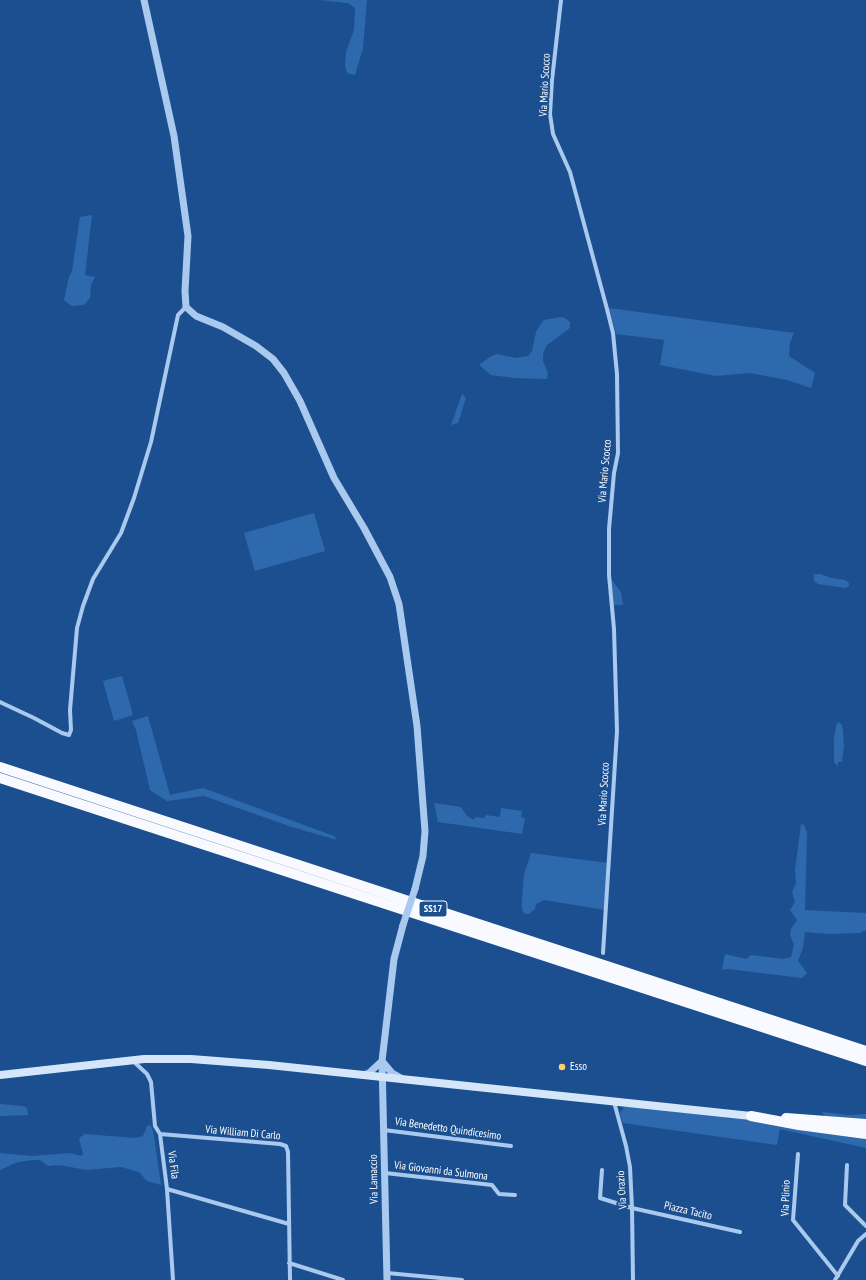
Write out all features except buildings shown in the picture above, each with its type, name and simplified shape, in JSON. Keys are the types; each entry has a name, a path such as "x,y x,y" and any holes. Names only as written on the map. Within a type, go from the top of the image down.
{"highway":[{"name":"SS17","path":"0,767 866,1051"},
{"name":"SS17","path":"0,778 866,1061"},
{"path":"751,1116 866,1124"},
{"path":"751,1116 799,1126 866,1134"}],"main road":[{"path":"0,1075 132,1061 191,1059 382,1077 751,1116"}],"street":[{"path":"0,702 62,733 69,735 72,730 70,710 76,645 83,606 93,579 121,533 134,498 151,442 178,315 186,307 185,291 188,236 175,144 144,0"},
{"name":"Via Mario Scocco","path":"561,0 552,80 550,114 553,134 570,172 609,315 614,340 617,374 618,453 614,473 609,529 609,576 614,629 617,731 603,953"},
{"name":"Via Lamaccio","path":"186,307 196,316 223,327 256,346 274,359 284,372 300,400 334,478 364,528 390,577 399,604 418,726 425,831 423,856 415,889 394,959 382,1061 387,1276"},
{"name":"Via Fila","path":"132,1061 147,1074 150,1082 155,1126 160,1134 167,1189 173,1280"},
{"path":"361,1075 369,1073 382,1061 392,1073 403,1080"},
{"name":"Via Orazio","path":"614,1101 628,1156 632,1208 633,1280"},
{"name":"Via Benedetto Quindicesimo","path":"384,1130 511,1146"},
{"name":"Via William Di Carlo","path":"160,1134 280,1144 286,1146 288,1152 290,1280"},
{"name":"Via Plinio","path":"798,1154 793,1220 837,1278"},
{"path":"847,1165 845,1205 866,1226"},
{"name":"Piazza Tacito","path":"602,1170 600,1198 632,1208 740,1232"},
{"name":"Via Giovanni da Sulmona","path":"385,1173 492,1185 499,1194 515,1195"},
{"path":"167,1189 289,1224"},
{"path":"837,1278 858,1241 866,1234"},
{"path":"289,1263 343,1280"},
{"path":"387,1276 462,1280"}],"shaded area":[{"path":"319,0 367,0 363,48 355,75 347,73 345,66 346,52 354,30 355,8 348,3"},
{"path":"92,215 85,275 95,277 91,285 90,298 84,305 72,306 64,300 69,277 72,271 80,217"},
{"path":"609,308 794,333 790,343 789,356 815,373 811,388 787,380 750,373 716,376 660,365 664,340 616,334"},
{"path":"560,317 565,318 570,322 570,328 547,345 543,354 543,361 548,373 547,379 514,378 491,375 479,365 497,354 516,358 528,356 532,351 536,332 544,320"},
{"path":"462,394 466,398 458,423 451,425"},
{"path":"314,513 325,551 255,571 244,533"},
{"path":"814,574 845,580 849,583 849,586 845,588 818,584 814,581"},
{"path":"611,579 621,592 623,605 614,605"},
{"path":"122,676 133,715 114,721 103,681"},
{"path":"148,716 170,795 203,788 334,836 337,840 292,827 204,796 167,801 150,790 136,730 132,721"},
{"path":"838,722 842,725 844,746 842,762 838,762 838,767 834,762 834,738"},
{"path":"434,803 461,807 467,816 474,820 475,817 484,818 486,815 500,817 501,808 522,811 521,817 525,818 522,834 438,822"},
{"path":"801,824 804,825 807,833 805,910 866,913 866,930 860,933 829,934 805,932 803,948 798,961 807,973 802,978 728,969 722,970 725,954 746,959 751,955 783,959 791,957 794,945 790,935 791,929 797,920 790,910 795,902 792,892 796,883 795,870"},
{"path":"531,853 608,863 605,910 544,900 536,904 535,909 529,914 525,914 522,910 524,874"},
{"path":"0,1104 23,1106 27,1108 28,1115 0,1116"},
{"path":"625,1106 720,1115 866,1136 866,1148 780,1129 777,1145 623,1123 620,1113"},
{"path":"822,1112 849,1115 866,1114 866,1122 825,1117"},
{"path":"149,1125 152,1127 154,1136 161,1185 147,1181 139,1172 121,1167 86,1170 60,1165 48,1166 40,1160 33,1160 18,1162 0,1170 0,1153 32,1156 71,1153 81,1156 83,1154 79,1138 85,1134 135,1138 143,1136 147,1126"}],"place":[{"name":"Esso","path":"562,1067"}]}
